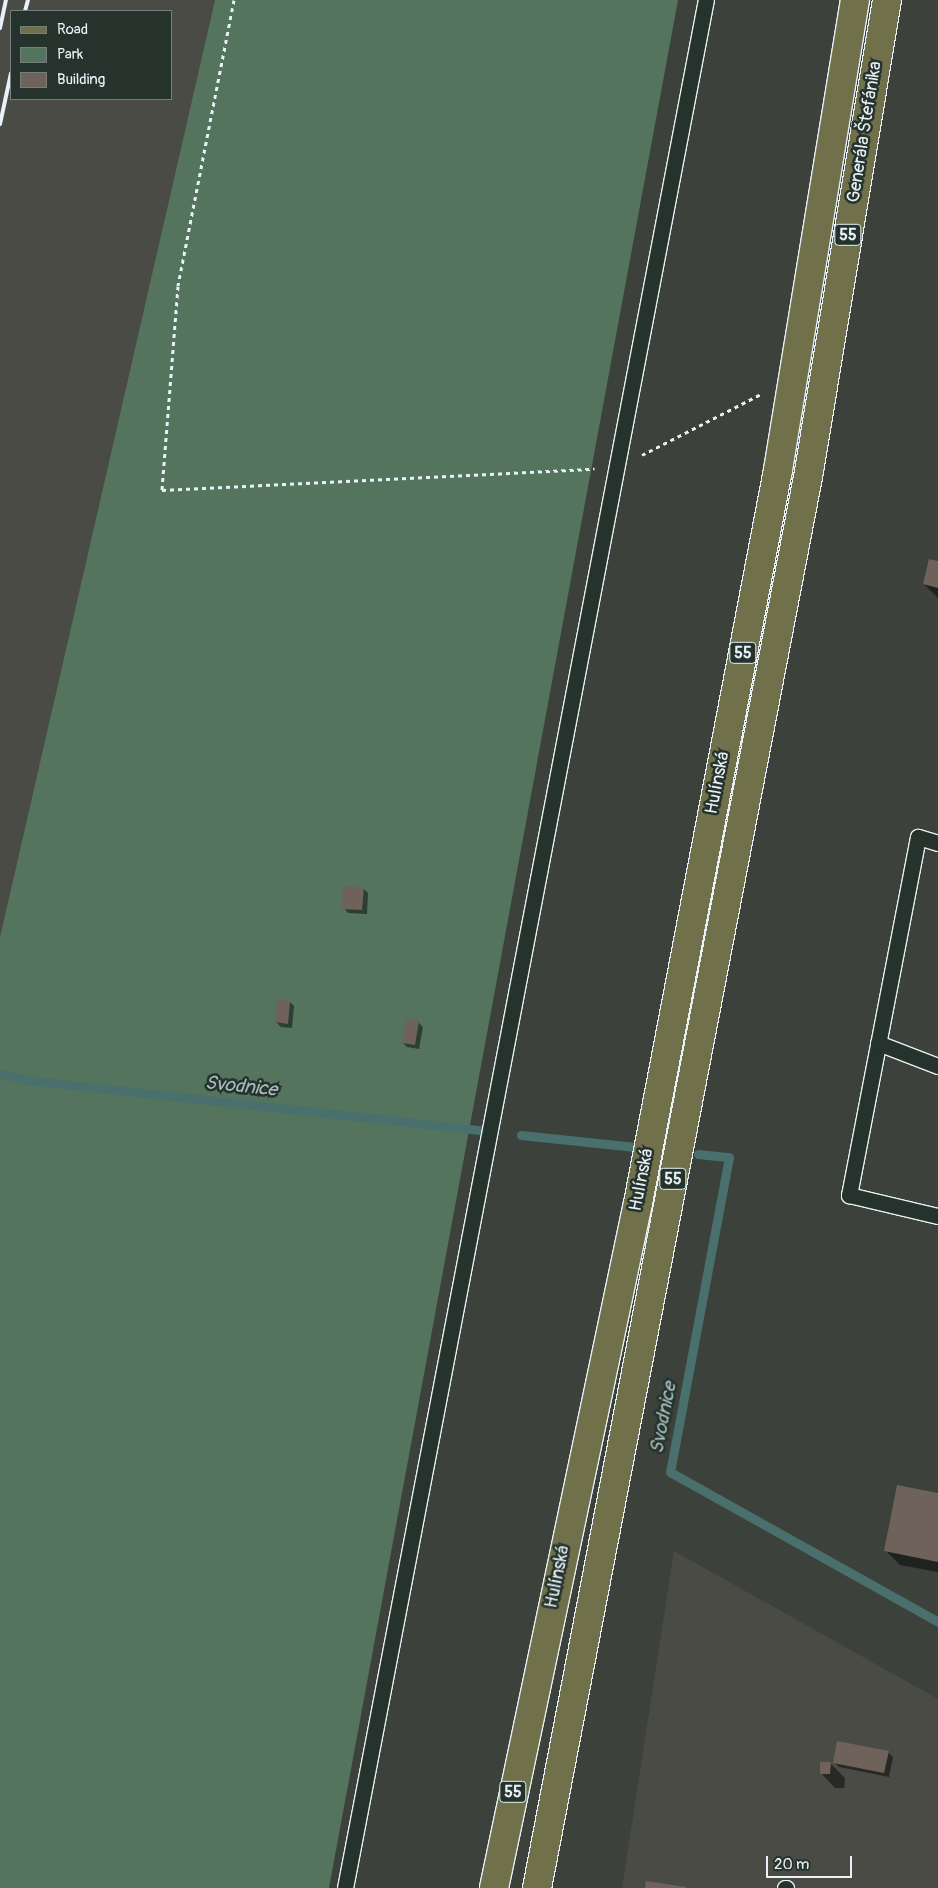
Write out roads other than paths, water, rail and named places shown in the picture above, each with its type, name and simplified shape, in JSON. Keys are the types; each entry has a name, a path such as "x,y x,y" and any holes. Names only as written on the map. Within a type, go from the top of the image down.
{"main road":[{"name":"Generála Štefánika","path":"778,470 855,0"},
{"name":"Generála Štefánika","path":"809,470 887,0"},
{"name":"Hulínská","path":"494,1888 638,1203 778,470"},
{"name":"Hulínská","path":"537,1888 809,470"}],"lane":[{"path":"346,1888 620,467 706,0"},
{"path":"938,843 918,837 849,1195 938,1216"},
{"path":"878,1043 938,1066"}],"waterway":[{"name":"Svodnice","path":"0,1073 26,1080 480,1130"},
{"name":"Svodnice","path":"521,1135 635,1147"},
{"name":"Svodnice","path":"698,1154 729,1157 670,1472 938,1622"}],"railway":[{"path":"0,28 6,0"},
{"path":"25,10 28,0"},
{"path":"0,124 10,78"}]}
